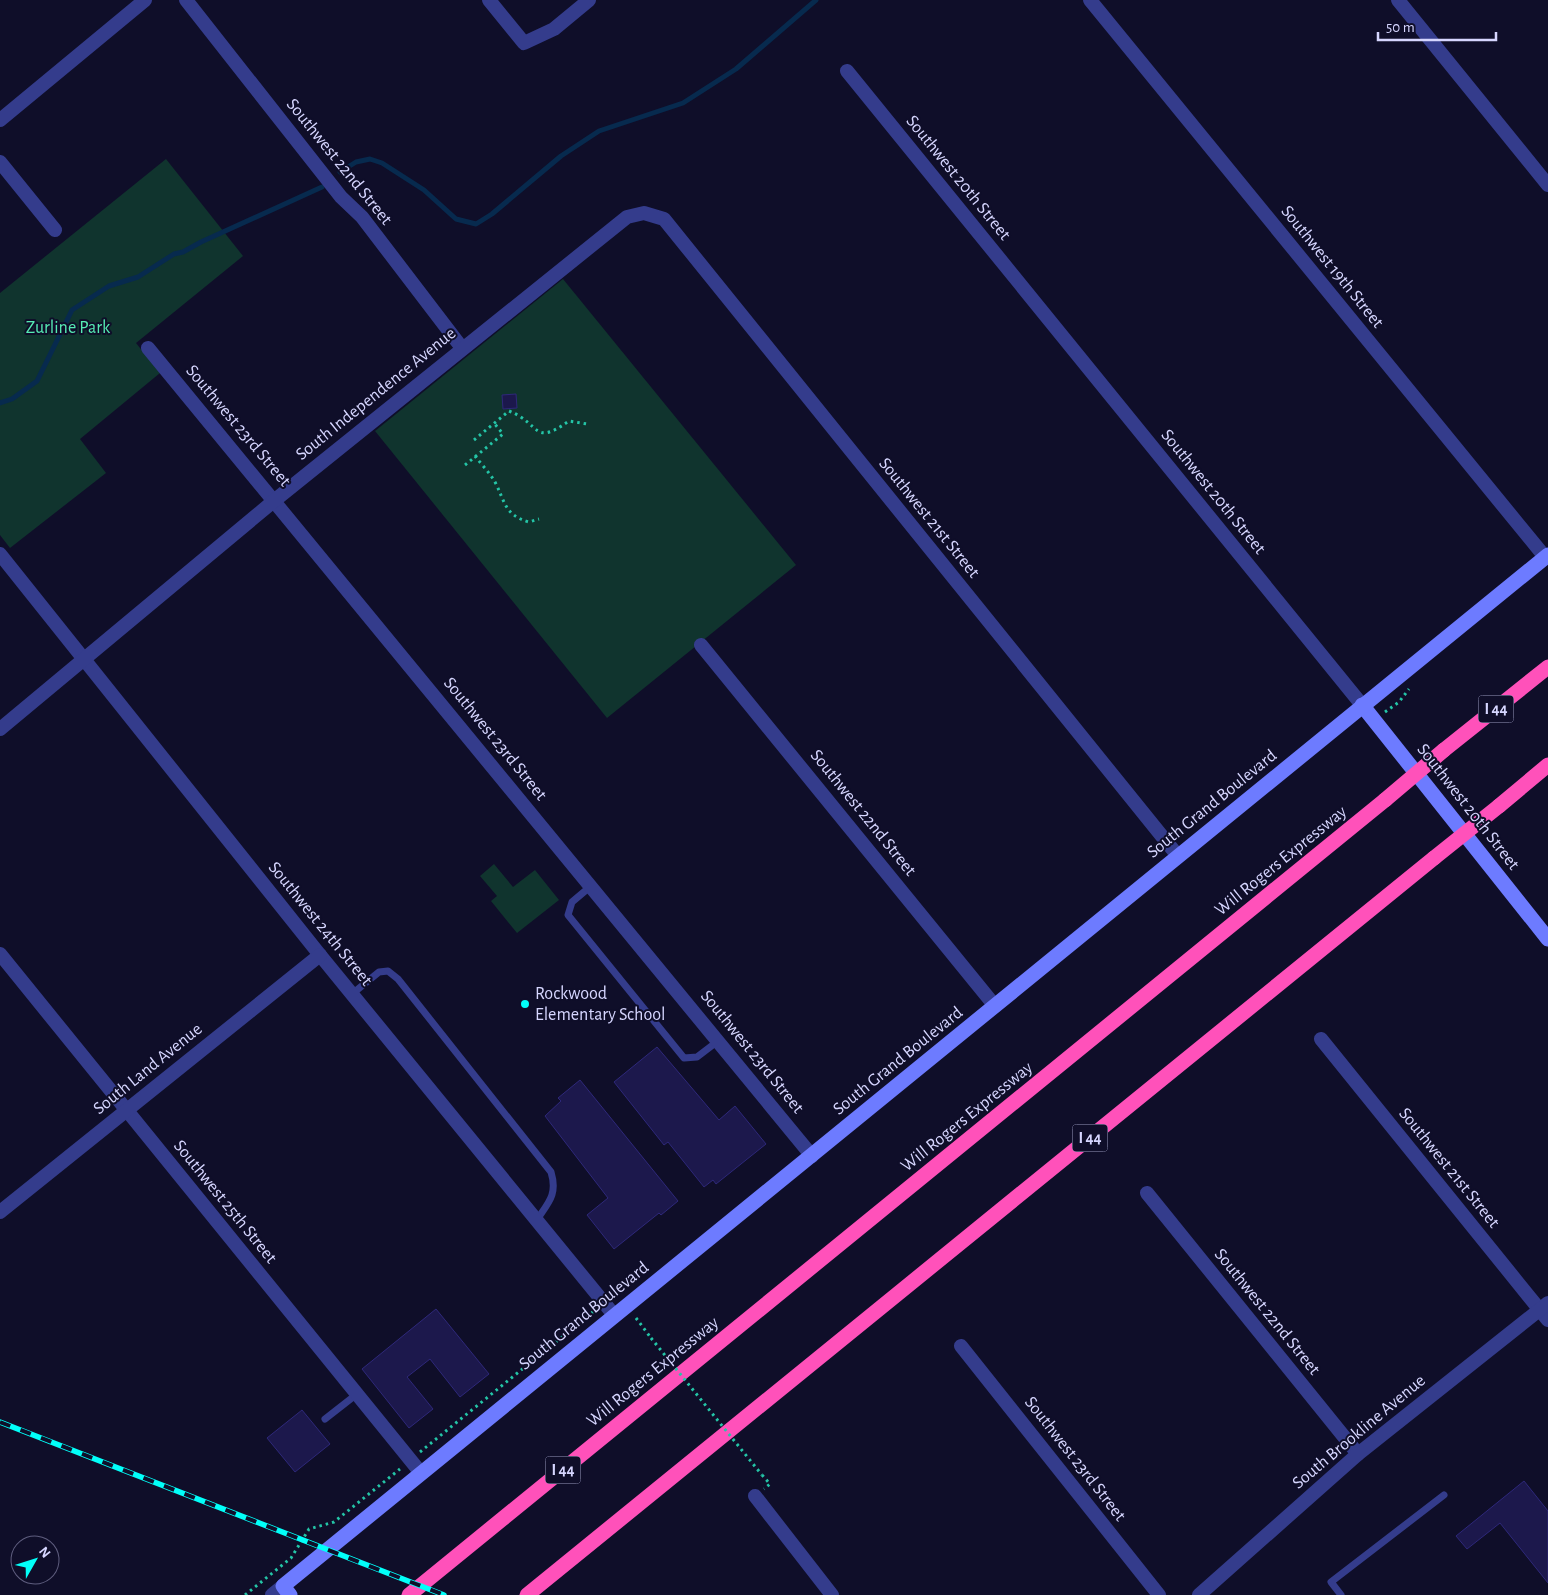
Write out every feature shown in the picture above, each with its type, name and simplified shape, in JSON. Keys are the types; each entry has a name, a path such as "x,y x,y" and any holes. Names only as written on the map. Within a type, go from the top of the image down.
{"highway":[{"name":"Will Rogers Expressway","path":"409,1595 1548,667"},
{"name":"I 44","path":"527,1595 1548,765"}],"street":[{"path":"0,120 145,0"},
{"name":"Southwest 22nd Street","path":"186,0 341,196 362,217 462,348"},
{"path":"489,0 524,43 554,28 589,0"},
{"name":"Southwest 19th Street","path":"1090,0 1546,556"},
{"path":"1398,0 1548,185"},
{"name":"Southwest 20th Street","path":"847,71 1362,705 1548,939"},
{"path":"0,162 55,230"},
{"name":"South Independence Avenue","path":"0,729 275,500 462,348 627,217 644,213"},
{"name":"Southwest 21st Street","path":"644,213 664,220 1178,856"},
{"name":"Southwest 23rd Street","path":"148,348 275,500 812,1156"},
{"name":"Southwest 24th Street","path":"0,554 83,661 320,955 614,1315"},
{"name":"South Grand Boulevard","path":"281,1592 421,1473 1546,556"},
{"name":"Southwest 22nd Street","path":"701,645 995,1006"},
{"name":"Southwest 25th Street","path":"0,954 421,1473"},
{"name":"South Land Avenue","path":"0,1212 320,955"},
{"name":"Southwest 21st Street","path":"1320,1039 1545,1311"},
{"name":"Southwest 22nd Street","path":"1147,1193 1358,1454"},
{"name":"South Brookline Avenue","path":"1199,1595 1358,1454 1545,1311"},
{"name":"Southwest 23rd Street","path":"961,1346 1159,1595"},
{"path":"755,1496 832,1595"}],"lane":[{"path":"591,885 572,902 568,915 584,938 684,1058 697,1057 718,1041"},
{"path":"352,994 379,972 388,971 398,979 551,1172 555,1185 552,1197 536,1221"},
{"path":"326,1419 357,1394"},
{"path":"1341,1595 1331,1582 1444,1495"}],"path":[{"path":"474,440 509,411 522,416 543,434 550,434 569,421 587,424"},
{"path":"465,465 503,434 494,423"},
{"path":"475,456 495,481 502,503 513,515 529,522 539,519"},
{"path":"424,1448 587,1316"},
{"path":"636,1318 762,1475"},
{"path":"244,1595 291,1558 309,1529 334,1522 393,1474"}],"green space":[{"name":"Zurline Park","path":"166,159 243,256 136,343 160,373 80,439 106,473 10,548 0,535 0,293"},
{"path":"563,279 796,565 607,718 375,431"},
{"path":"494,864 513,887 535,870 559,900 517,933 491,901 497,896 480,876"}],"building":[{"path":"516,394 517,408 503,409 502,395"},
{"path":"657,1047 719,1120 735,1106 766,1144 716,1184 713,1180 704,1187 668,1142 664,1145 614,1082"},
{"path":"580,1080 678,1201 661,1215 659,1213 614,1249 587,1215 608,1198 545,1116 561,1101 558,1098"},
{"path":"436,1309 489,1374 460,1397 430,1359 407,1377 433,1409 409,1428 362,1369"},
{"path":"302,1410 330,1444 295,1472 267,1438"},
{"path":"1524,1481 1548,1511 1548,1583 1500,1523 1467,1549 1456,1536"}],"waterway":[{"path":"340,172 356,162 370,159 382,163 424,190 456,219 476,224 492,214 561,156 599,131 683,103 736,69 816,0"},
{"path":"0,403 12,399 37,381 72,310 109,286 138,277 174,254 183,252 322,187"}],"railway":[{"path":"0,1422 444,1595"}],"place":[{"name":"Rockwood Elementary School","path":"525,1004"}]}
